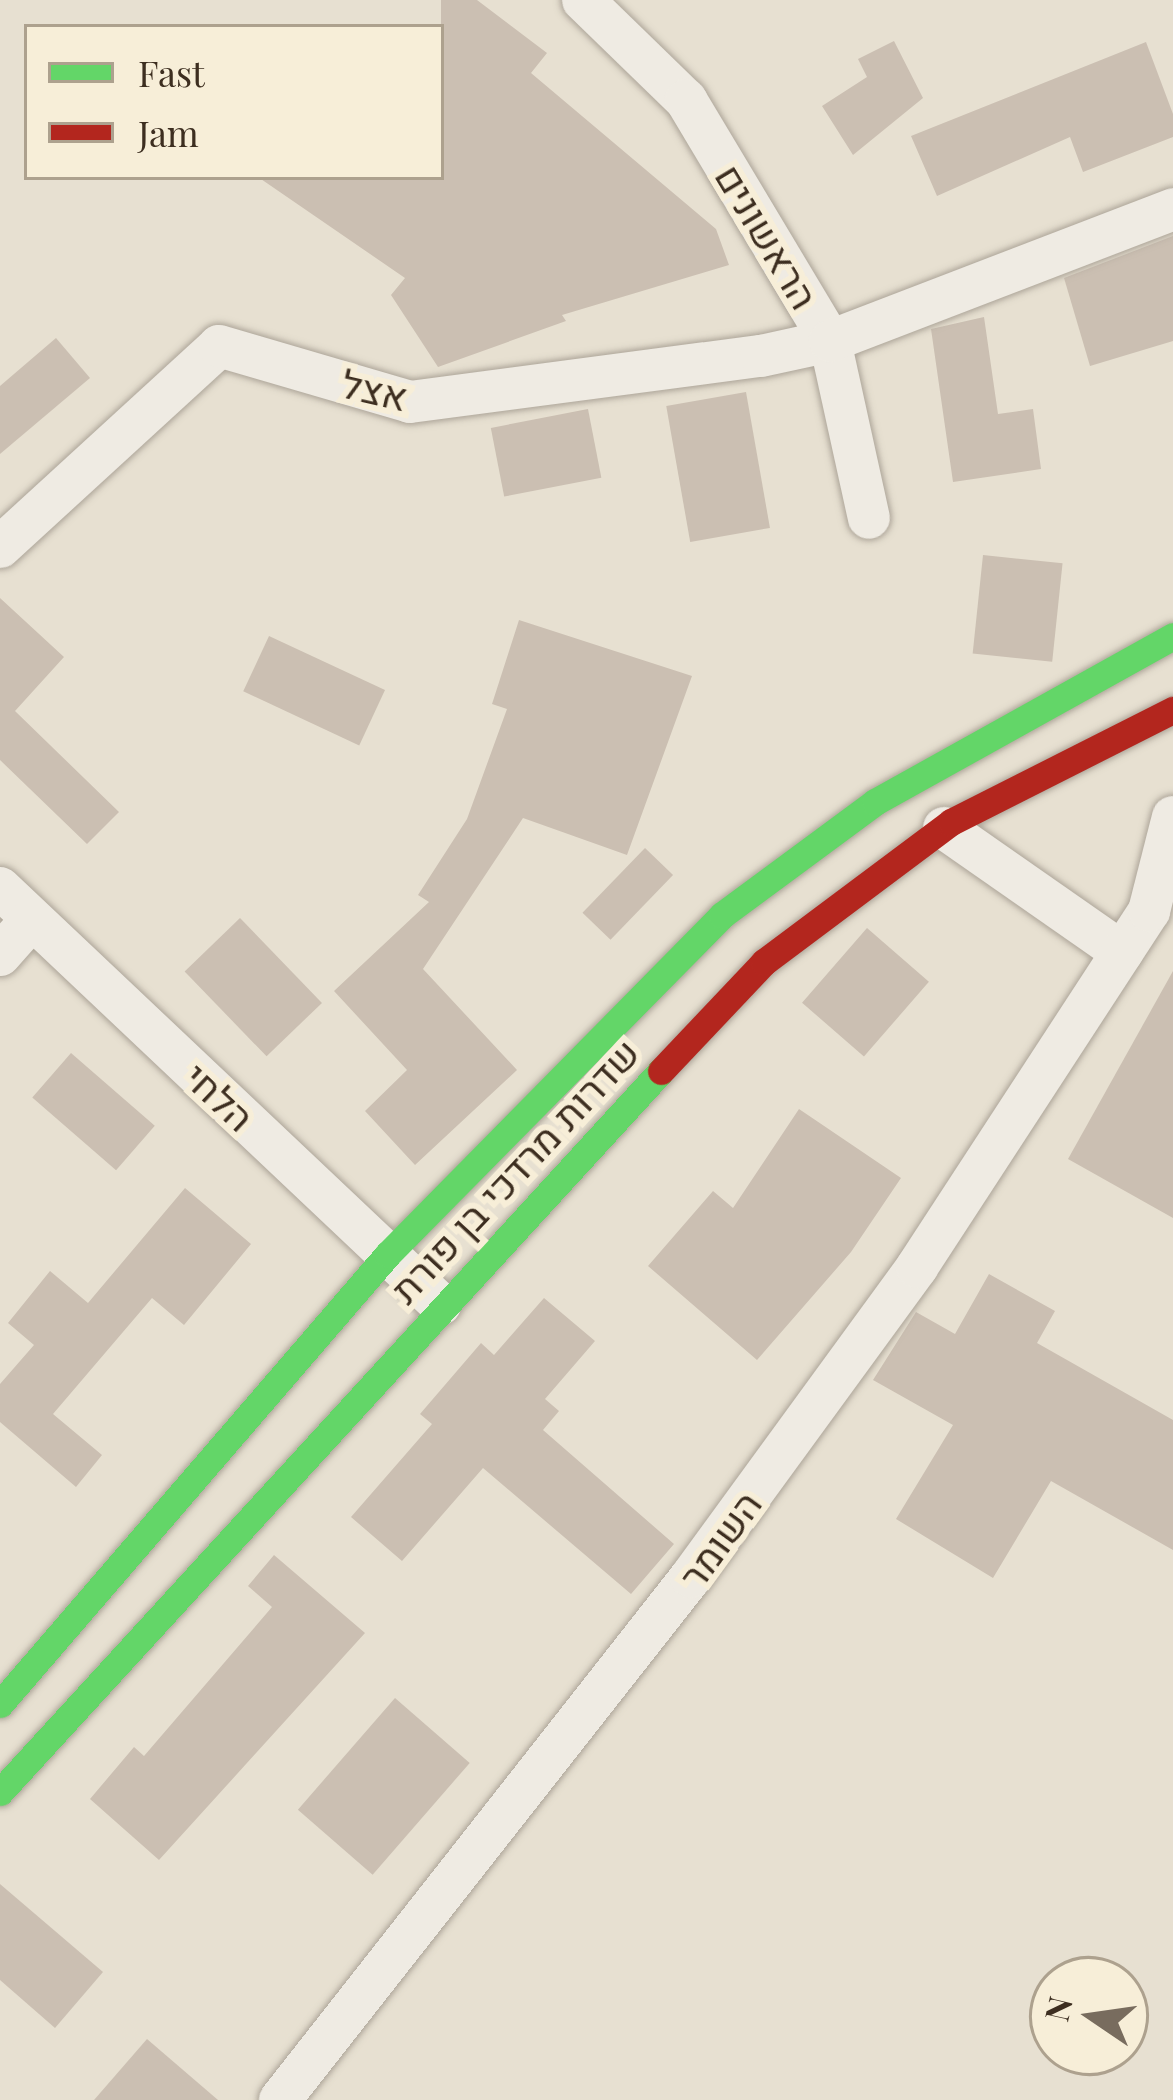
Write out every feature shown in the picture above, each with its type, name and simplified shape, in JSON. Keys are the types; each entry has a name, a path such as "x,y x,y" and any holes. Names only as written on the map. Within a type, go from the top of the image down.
{"street":[{"name":"הראשונים","path":"583,0 686,100 830,341 869,518"},
{"path":"830,341 1173,209"},
{"name":"אצל","path":"0,547 219,346 410,403 830,341"},
{"name":"שדרות מרדכי בן פורת","path":"0,1704 388,1254 722,915 875,802 1173,636"},
{"name":"שדרות מרדכי בן פורת","path":"0,1792 440,1304 764,962 944,828 1173,710"},
{"name":"השומר","path":"280,2100 706,1558 917,1267 1149,910 1173,817"},
{"path":"944,828 1122,952"},
{"name":"הלחי","path":"0,889 440,1304"},
{"path":"0,956 32,919"}],"building":[{"path":"441,0 477,0 547,53 531,73 716,229 729,265 562,315 566,321 438,367 391,295 405,278 262,180 444,180"},
{"path":"894,41 923,98 853,155 822,106 867,77 858,59"},
{"path":"1146,42 1173,114 1173,137 1083,172 1070,137 937,196 911,136"},
{"path":"1173,236 1173,341 1090,366 1064,278"},
{"path":"984,317 998,414 1033,409 1041,469 953,482 931,329"},
{"path":"56,338 90,378 0,454 0,386"},
{"path":"746,392 770,528 690,542 666,406"},
{"path":"588,409 601,478 504,497 491,428"},
{"path":"983,555 1063,563 1052,662 973,653"},
{"path":"0,598 64,657 15,711 119,812 87,844 0,760"},
{"path":"519,620 692,676 627,855 523,818 423,969 517,1070 415,1165 365,1111 407,1070 334,991 429,902 418,895 467,819 507,709 492,704"},
{"path":"269,636 385,690 359,745 243,691"},
{"path":"645,848 673,875 611,940 582,913"},
{"path":"240,918 322,1003 267,1056 185,971"},
{"path":"867,928 929,982 864,1057 802,1003"},
{"path":"1173,971 1173,1218 1068,1159"},
{"path":"71,1053 155,1126 116,1170 32,1098"},
{"path":"799,1109 901,1178 851,1252 757,1360 648,1266 713,1191 733,1208"},
{"path":"185,1188 251,1244 184,1325 152,1298 53,1414 102,1455 76,1487 0,1422 0,1384 34,1345 8,1323 50,1271 88,1303"},
{"path":"989,1274 1055,1311 1037,1343 1173,1420 1173,1550 1051,1481 993,1578 896,1519 953,1425 873,1380 916,1312 955,1334"},
{"path":"544,1298 595,1341 545,1399 559,1411 543,1430 674,1544 631,1594 483,1468 402,1561 351,1517 432,1424 420,1414 481,1343 494,1355"},
{"path":"274,1555 365,1633 159,1860 90,1799 134,1747 144,1756 272,1607 248,1586"},
{"path":"395,1698 470,1763 373,1875 298,1810"},
{"path":"0,1884 103,1972 55,2028 0,1980"},
{"path":"147,2039 218,2100 94,2100"}],"traffic: fast":[{"path":"0,1704 388,1254 722,915 875,802 1173,636"},
{"path":"0,1792 661,1071"}],"traffic: jam":[{"path":"661,1071 764,962 951,822 1173,710"}]}
